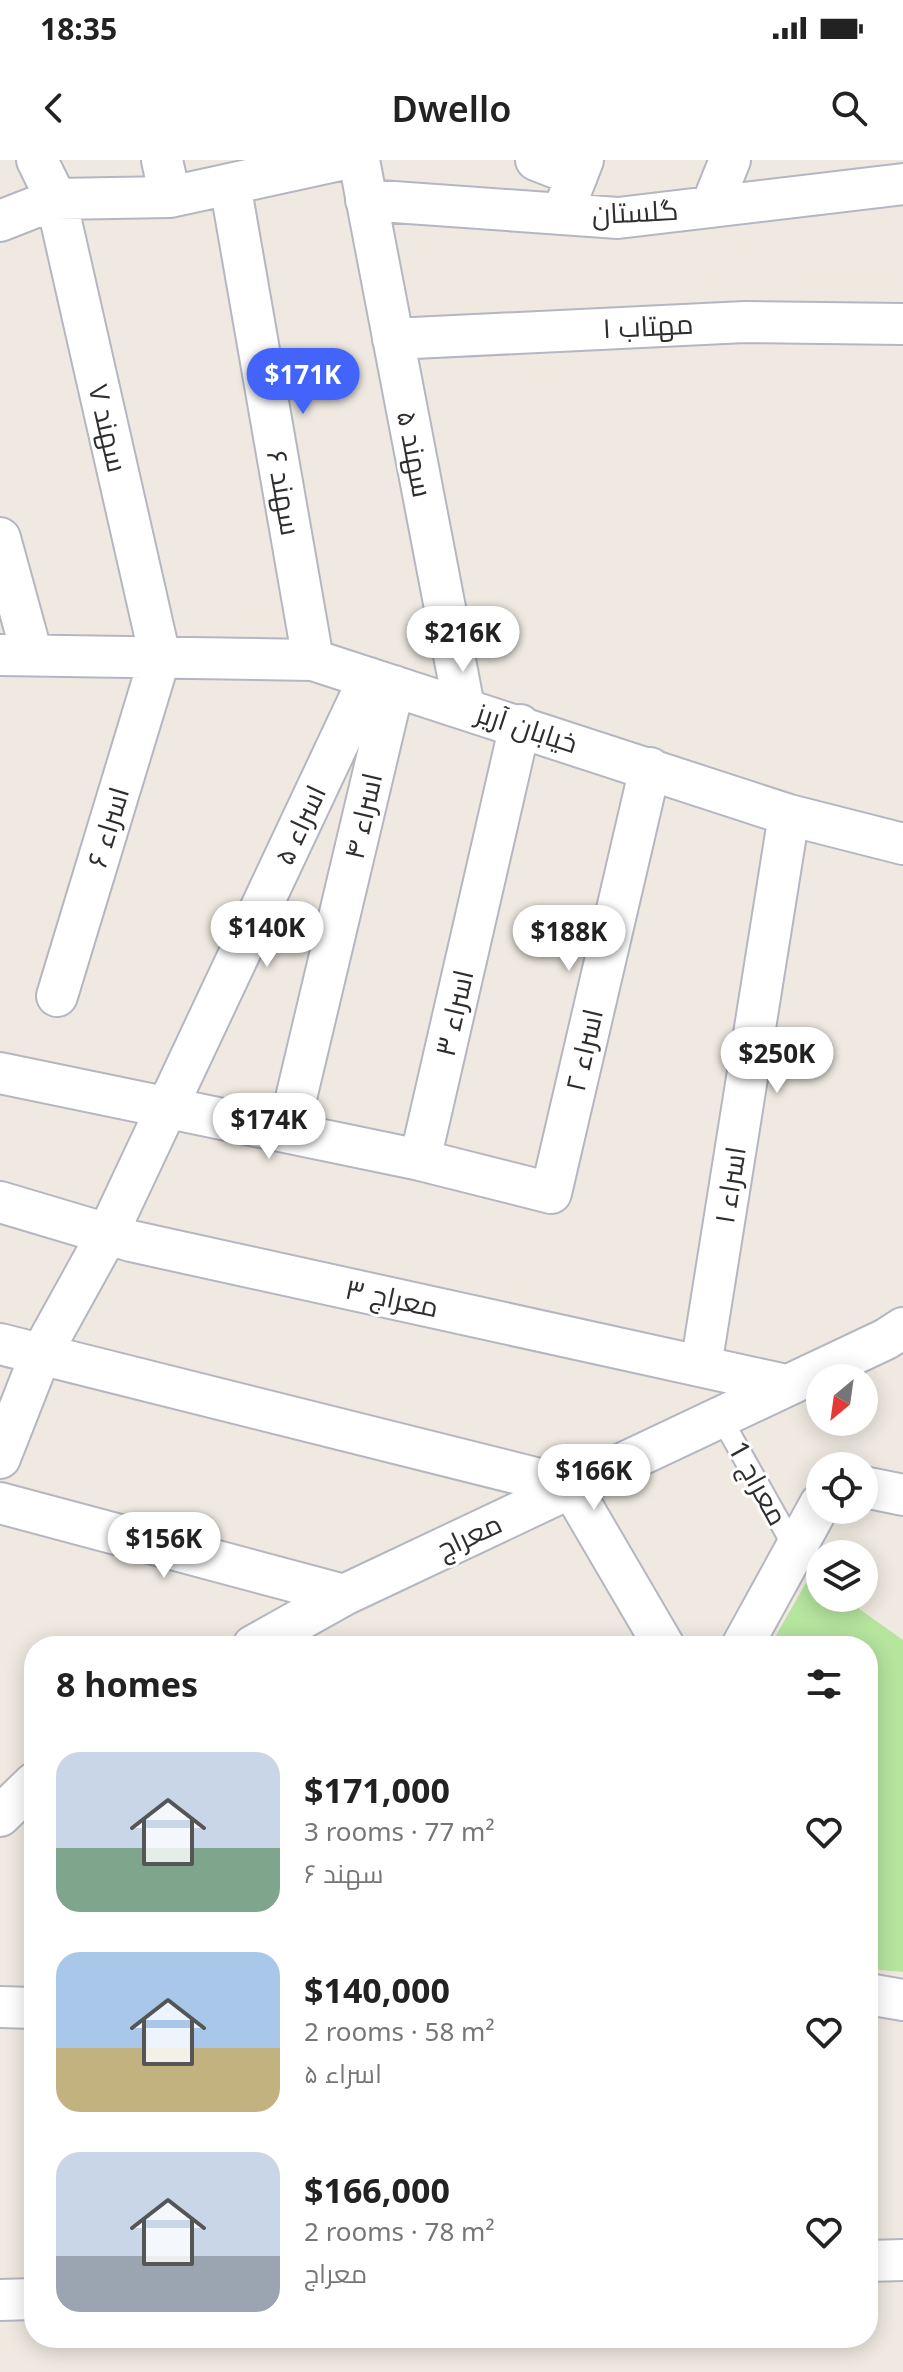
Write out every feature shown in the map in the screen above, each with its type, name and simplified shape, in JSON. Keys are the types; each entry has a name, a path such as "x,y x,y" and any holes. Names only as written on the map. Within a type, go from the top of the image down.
{"street":[{"name":"سهند ۷","path":"37,160 56,199 160,657"},
{"path":"0,221 56,199 166,178 230,184 340,160"},
{"name":"سهند ۵","path":"359,160 464,707"},
{"path":"536,160 580,168 562,214"},
{"path":"711,207 730,160"},
{"name":"گلستان","path":"366,200 618,218 711,207 891,177"},
{"name":"سهند ۶","path":"230,184 313,660"},
{"name":"مهتاب ۱","path":"393,339 745,322 903,324"},
{"path":"0,538 16,655"},
{"name":"خیابان آریز","path":"16,655 313,660 789,815 903,844"},
{"name":"اسراء ۶","path":"57,996 160,657"},
{"name":"اسراء ۵","path":"0,1458 40,1356 108,1233 167,1107 382,682"},
{"name":"اسراء ۴","path":"288,1132 382,682"},
{"name":"اسراء ۳","path":"420,1160 520,725"},
{"name":"اسراء ۲","path":"420,1160 551,1193 650,768"},
{"name":"اسراء ۱","path":"701,1366 789,815"},
{"path":"0,1073 420,1160"},
{"name":"معراج ۳","path":"0,1202 108,1233 786,1385"},
{"name":"معراج","path":"271,1636 344,1595 903,1328"},
{"path":"0,1344 571,1487 658,1636"},
{"path":"878,1490 903,1495"},
{"path":"0,1503 344,1595"},
{"path":"747,1636 809,1524"},
{"path":"878,1996 903,2000"},
{"path":"0,2007 24,2008"},
{"path":"878,2261 903,2260"},
{"path":"0,2300 24,2299"}],"lane":[{"name":"معراج 1","path":"720,1416 795,1549"}],"green space":[{"path":"806,1583 806,1612 864,1612 903,1640 903,1972 878,1970 878,1636 776,1636"}]}
